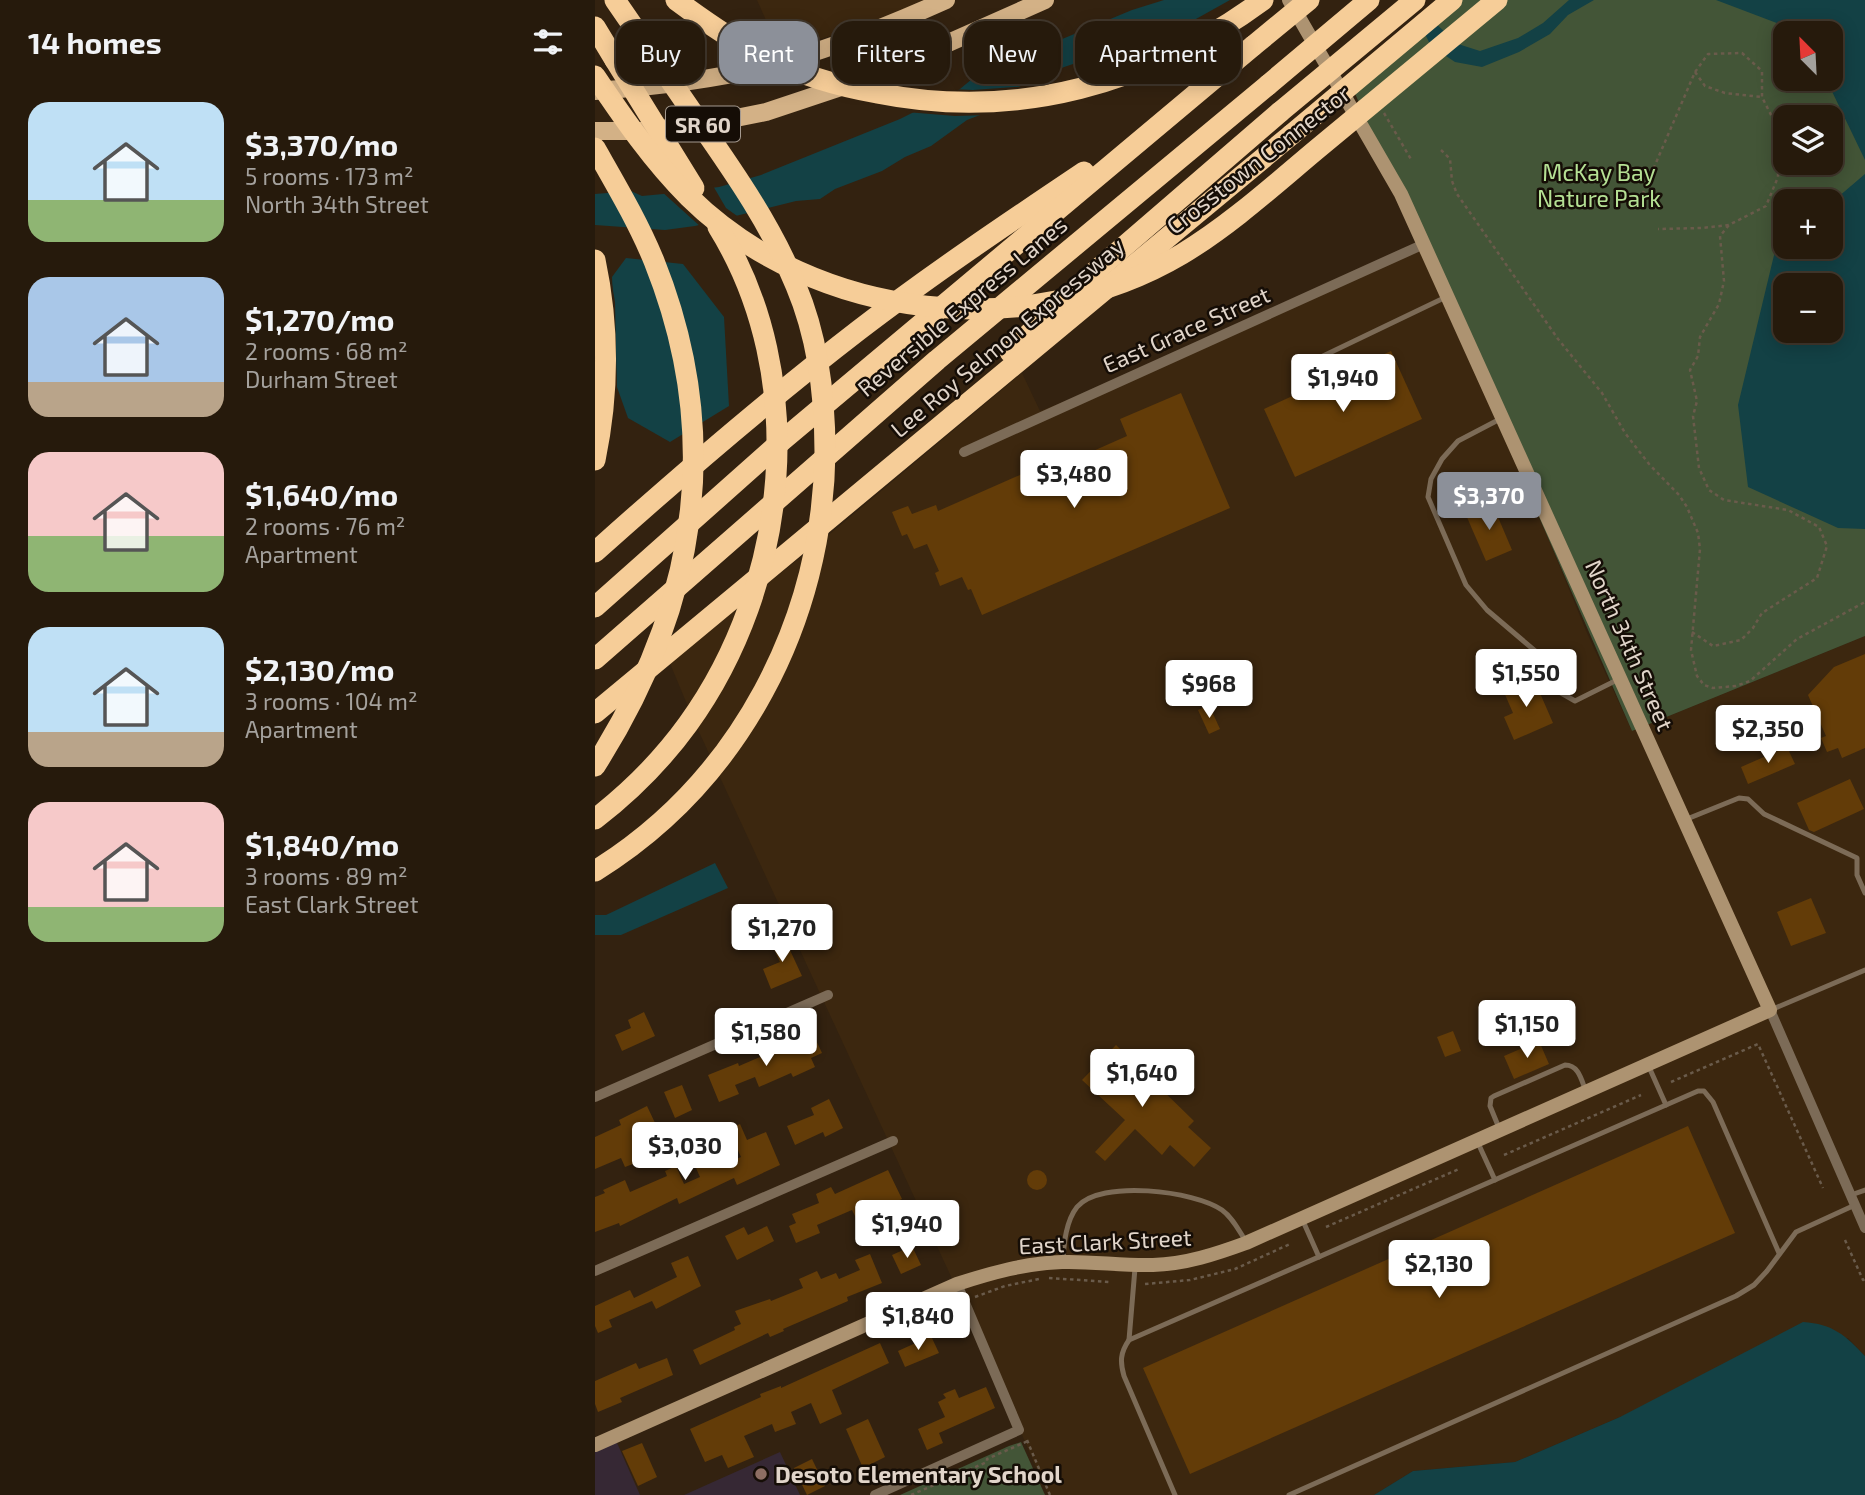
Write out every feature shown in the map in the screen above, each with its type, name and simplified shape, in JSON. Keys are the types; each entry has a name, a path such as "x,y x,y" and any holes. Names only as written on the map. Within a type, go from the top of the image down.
{"highway":[{"path":"595,871 656,826 696,787 726,751 766,689 791,635 809,577 818,532 824,470 825,419 820,374 810,324 786,263 748,194 615,0"},
{"path":"676,0 761,55 819,79 903,98 959,103 1035,98 1114,80 1183,51 1263,0"},
{"path":"595,607 792,432 1309,0"},
{"name":"Reversible Express Lanes","path":"595,659 937,360 1369,0"},
{"path":"944,423 1012,350 1090,275 1415,0"},
{"name":"Lee Roy Selmon Expressway","path":"595,713 1452,0"},
{"name":"Crosstown Connector","path":"595,76 646,150 690,198 723,225 772,257 834,284 892,302 966,310 1011,307 1058,301 1122,283 1163,264 1200,242 1254,202 1497,0"},
{"path":"595,27 732,250 741,269 755,308 768,360 775,411 776,449 774,496 767,543 732,649 689,723 673,744 633,786 595,819"},
{"path":"595,552 738,427 819,361 929,278 1160,124"},
{"path":"595,148 654,260 671,309 686,372 694,460 688,537 669,616 637,693 595,766"},
{"path":"595,260 606,340 603,414 595,460"}],"main road":[{"name":"SR 60","path":"595,92 684,83 758,68 838,45 946,0"},
{"name":"SR 60","path":"595,131 648,131 766,112 874,76 1045,0"}],"street":[{"name":"North 34th Street","path":"1289,0 1401,194 1770,1010 1865,1228"},
{"name":"East Grace Street","path":"964,452 1424,244"},
{"path":"595,1097 828,995"},
{"name":"East Clark Street","path":"595,1445 957,1284 990,1273 1028,1265 1062,1262 1179,1263 1247,1243 1770,1010"},
{"path":"595,1271 893,1141"},
{"path":"875,1495 1019,1430 957,1284"}],"lane":[{"path":"1322,356 1447,296"},
{"path":"1502,418 1458,441 1442,459 1431,479 1428,497 1466,585 1487,610 1540,655 1554,689 1575,701 1620,678"},
{"path":"1684,820 1739,798 1748,799 1764,814 1857,858 1857,875 1865,893"},
{"path":"1770,1010 1865,970"},
{"path":"1648,1064 1666,1105"},
{"path":"1500,1130 1490,1106 1494,1096 1565,1065 1573,1066 1577,1070 1587,1092"},
{"path":"1129,1340 1698,1091 1704,1091 1709,1096 1779,1253"},
{"path":"1477,1140 1495,1180"},
{"path":"1062,1262 1065,1234 1076,1208 1093,1195 1121,1189 1206,1201 1223,1211 1234,1222 1247,1243"},
{"path":"1289,1495 1736,1296 1754,1285 1796,1232 1853,1200 1865,1190"},
{"path":"1301,1218 1319,1257"},
{"path":"1135,1264 1129,1340 1122,1350 1121,1365 1123,1376 1175,1495"}],"path":[{"path":"1637,207 1695,72 1708,54 1742,53 1762,71 1762,97 1778,129 1778,177 1766,206 1729,225 1658,229"},
{"path":"1695,72 1705,86 1724,93 1762,97"},
{"path":"1383,110 1412,161"},
{"path":"1441,150 1450,159 1451,181 1475,223 1558,339 1602,393 1625,433 1687,507 1698,533 1700,549 1691,650 1697,676 1704,685 1723,689 1750,681 1797,639 1865,602"},
{"path":"1692,632 1713,646 1741,640 1753,628 1762,613 1817,578 1826,546 1819,527 1789,510 1724,500 1709,489 1699,468 1693,416 1697,401 1690,370 1698,356 1700,337 1719,304 1724,281 1720,236 1729,225"},
{"path":"1671,1082 1758,1044 1823,1188"},
{"path":"1504,1155 1641,1096"},
{"path":"1326,1227 1459,1169"},
{"path":"1845,1240 1863,1280 1865,1279"},
{"path":"1145,1284 1190,1280 1235,1269 1290,1244"},
{"path":"971,1298 1005,1286 1047,1278 1110,1282"},
{"path":"1019,1430 1028,1441 1050,1495"},
{"path":"911,1495 1028,1441"}],"shaded area":[{"path":"757,0 943,0 877,21 832,21 832,35 818,40 818,21 766,21"},
{"path":"1428,246 1587,633 1632,731 1865,636 1865,1356 1848,1338 1620,1417 1515,1462 1413,1471 1374,1495 1048,1495 992,1365 694,721 669,661 825,538 1022,373 1040,411"},
{"path":"614,1436 640,1495 595,1495 595,1444"},
{"name":"Desoto Elementary School","path":"780,1452 800,1495 684,1495"}],"green space":[{"name":"McKay Bay Nature Park","path":"1451,0 1865,0 1865,636 1632,731 1350,82"},
{"path":"1021,1442 1045,1495 900,1495 1009,1446"}],"water":[{"path":"1164,0 1230,0 1192,21 1106,21"},
{"path":"1569,0 1594,0 1568,15 1550,34 1519,52 1482,67 1455,62 1431,46 1425,34 1433,21 1458,44 1480,51 1518,38 1543,23"},
{"path":"1716,0 1865,0 1865,160 1843,114 1843,105 1839,105 1832,91 1843,91 1843,21 1773,22"},
{"path":"1075,34 1075,64 1061,68 1061,39"},
{"path":"966,84 1024,84 1003,97 988,112 967,120 931,146 882,171 835,189 820,199 796,201 695,226 665,230 595,225 595,194 631,191 642,196 663,194 719,187 761,175 900,119"},
{"path":"1865,174 1865,529 1838,528 1748,487 1738,405 1773,259 1843,259 1843,193"},
{"path":"626,258 683,264 724,317 729,406 670,442 628,418 617,387 612,277"},
{"path":"715,863 728,888 621,935 595,935 595,915 606,915"},
{"path":"1803,1322 1831,1328 1865,1356 1865,1495 1374,1495 1413,1471 1515,1462 1620,1417"}],"pier":[{"path":"1029,86 1005,100 990,115 955,116 906,112 952,89"},
{"path":"712,184 726,208 740,218 702,228 661,191"},
{"path":"610,273 615,302 617,397 614,387 608,277"}],"building":[{"path":"1391,351 1422,419 1295,477 1264,409"},
{"path":"1181,393 1230,508 982,615 971,589 968,590 962,577 940,586 935,573 939,571 927,544 914,549 907,534 902,536 892,512 908,506 912,514 936,505 938,511 1054,460 1057,467 1127,436 1120,419"},
{"path":"1492,503 1512,550 1486,561 1466,515"},
{"path":"1865,654 1865,748 1842,758 1838,748 1827,752 1821,738 1826,736 1808,695 1834,667"},
{"path":"1533,677 1553,723 1514,740 1504,717 1513,713 1503,690"},
{"path":"1209,705 1220,729 1209,734 1198,710"},
{"path":"1787,747 1795,764 1748,784 1741,767"},
{"path":"1850,779 1864,809 1814,832 1809,830 1797,803"},
{"path":"1811,898 1826,933 1791,946 1777,912"},
{"path":"782,933 802,976 771,989 763,969 780,962 769,939"},
{"path":"644,1012 655,1036 622,1051 615,1035 631,1028 628,1020"},
{"path":"1453,1031 1461,1051 1445,1057 1437,1037"},
{"path":"814,1036 822,1053 811,1058 815,1067 793,1077 791,1073 759,1087 755,1077 735,1085 739,1094 719,1102 708,1075 738,1063 739,1066 774,1051 775,1054"},
{"path":"1539,1041 1549,1064 1514,1079 1504,1056"},
{"path":"1116,1045 1194,1121 1188,1127 1211,1148 1194,1167 1170,1145 1162,1155 1135,1129 1105,1161 1095,1152 1125,1120 1082,1080"},
{"path":"682,1085 692,1110 675,1118 664,1092"},
{"path":"829,1099 843,1128 825,1137 823,1132 795,1145 787,1126 814,1115 811,1108"},
{"path":"647,1106 656,1125 643,1131 654,1156 625,1167 621,1158 595,1169 595,1137 621,1125 619,1120"},
{"path":"740,1124 747,1140 766,1132 780,1165 737,1185 734,1178 679,1204 677,1198 620,1226 619,1223 595,1232 595,1197 605,1193 603,1190 625,1180 630,1192 667,1176 665,1171 676,1166 684,1184 700,1177 696,1168 716,1159 720,1166 741,1157 728,1129"},
{"path":"1688,1126 1735,1233 1190,1474 1143,1368"},
{"path":"888,1170 902,1199 857,1220 852,1210 817,1225 820,1233 796,1243 789,1226 796,1223 792,1214 819,1203 816,1194 831,1187 835,1194"},
{"path":"1033,1170 1041,1170 1047,1180 1041,1190 1033,1190 1027,1184 1027,1176"},
{"path":"767,1226 774,1241 737,1260 725,1236 744,1227 748,1235"},
{"path":"912,1246 921,1265 901,1274 892,1255"},
{"path":"870,1254 882,1283 847,1297 848,1301 783,1329 784,1331 770,1337 768,1333 700,1365 693,1350 735,1330 734,1327 741,1324 735,1311 803,1288 799,1279 817,1271 821,1279 836,1273 839,1279 860,1270 855,1260"},
{"path":"688,1256 701,1286 656,1309 652,1301 609,1320 612,1327 598,1333 595,1326 595,1306 630,1290 634,1298 677,1277 671,1263"},
{"path":"954,1315 961,1331 944,1338 937,1322"},
{"path":"931,1336 939,1353 905,1367 898,1351"},
{"path":"880,1343 889,1363 832,1390 842,1414 820,1424 811,1403 791,1412 796,1424 775,1432 772,1424 744,1436 754,1457 728,1468 722,1455 705,1462 690,1429 761,1397 760,1394 781,1388"},
{"path":"667,1358 673,1375 620,1398 622,1402 598,1412 595,1404 595,1381 636,1363 639,1369"},
{"path":"986,1387 995,1408 939,1433 943,1443 927,1450 918,1429 945,1417 938,1402 946,1398 943,1394 955,1389 959,1398"},
{"path":"868,1419 885,1457 863,1468 846,1429"},
{"path":"642,1443 657,1477 638,1486 622,1451"},
{"path":"812,1459 825,1486 807,1495 794,1468"}],"place":[{"name":"Desoto Elementary School","path":"761,1474"}]}
